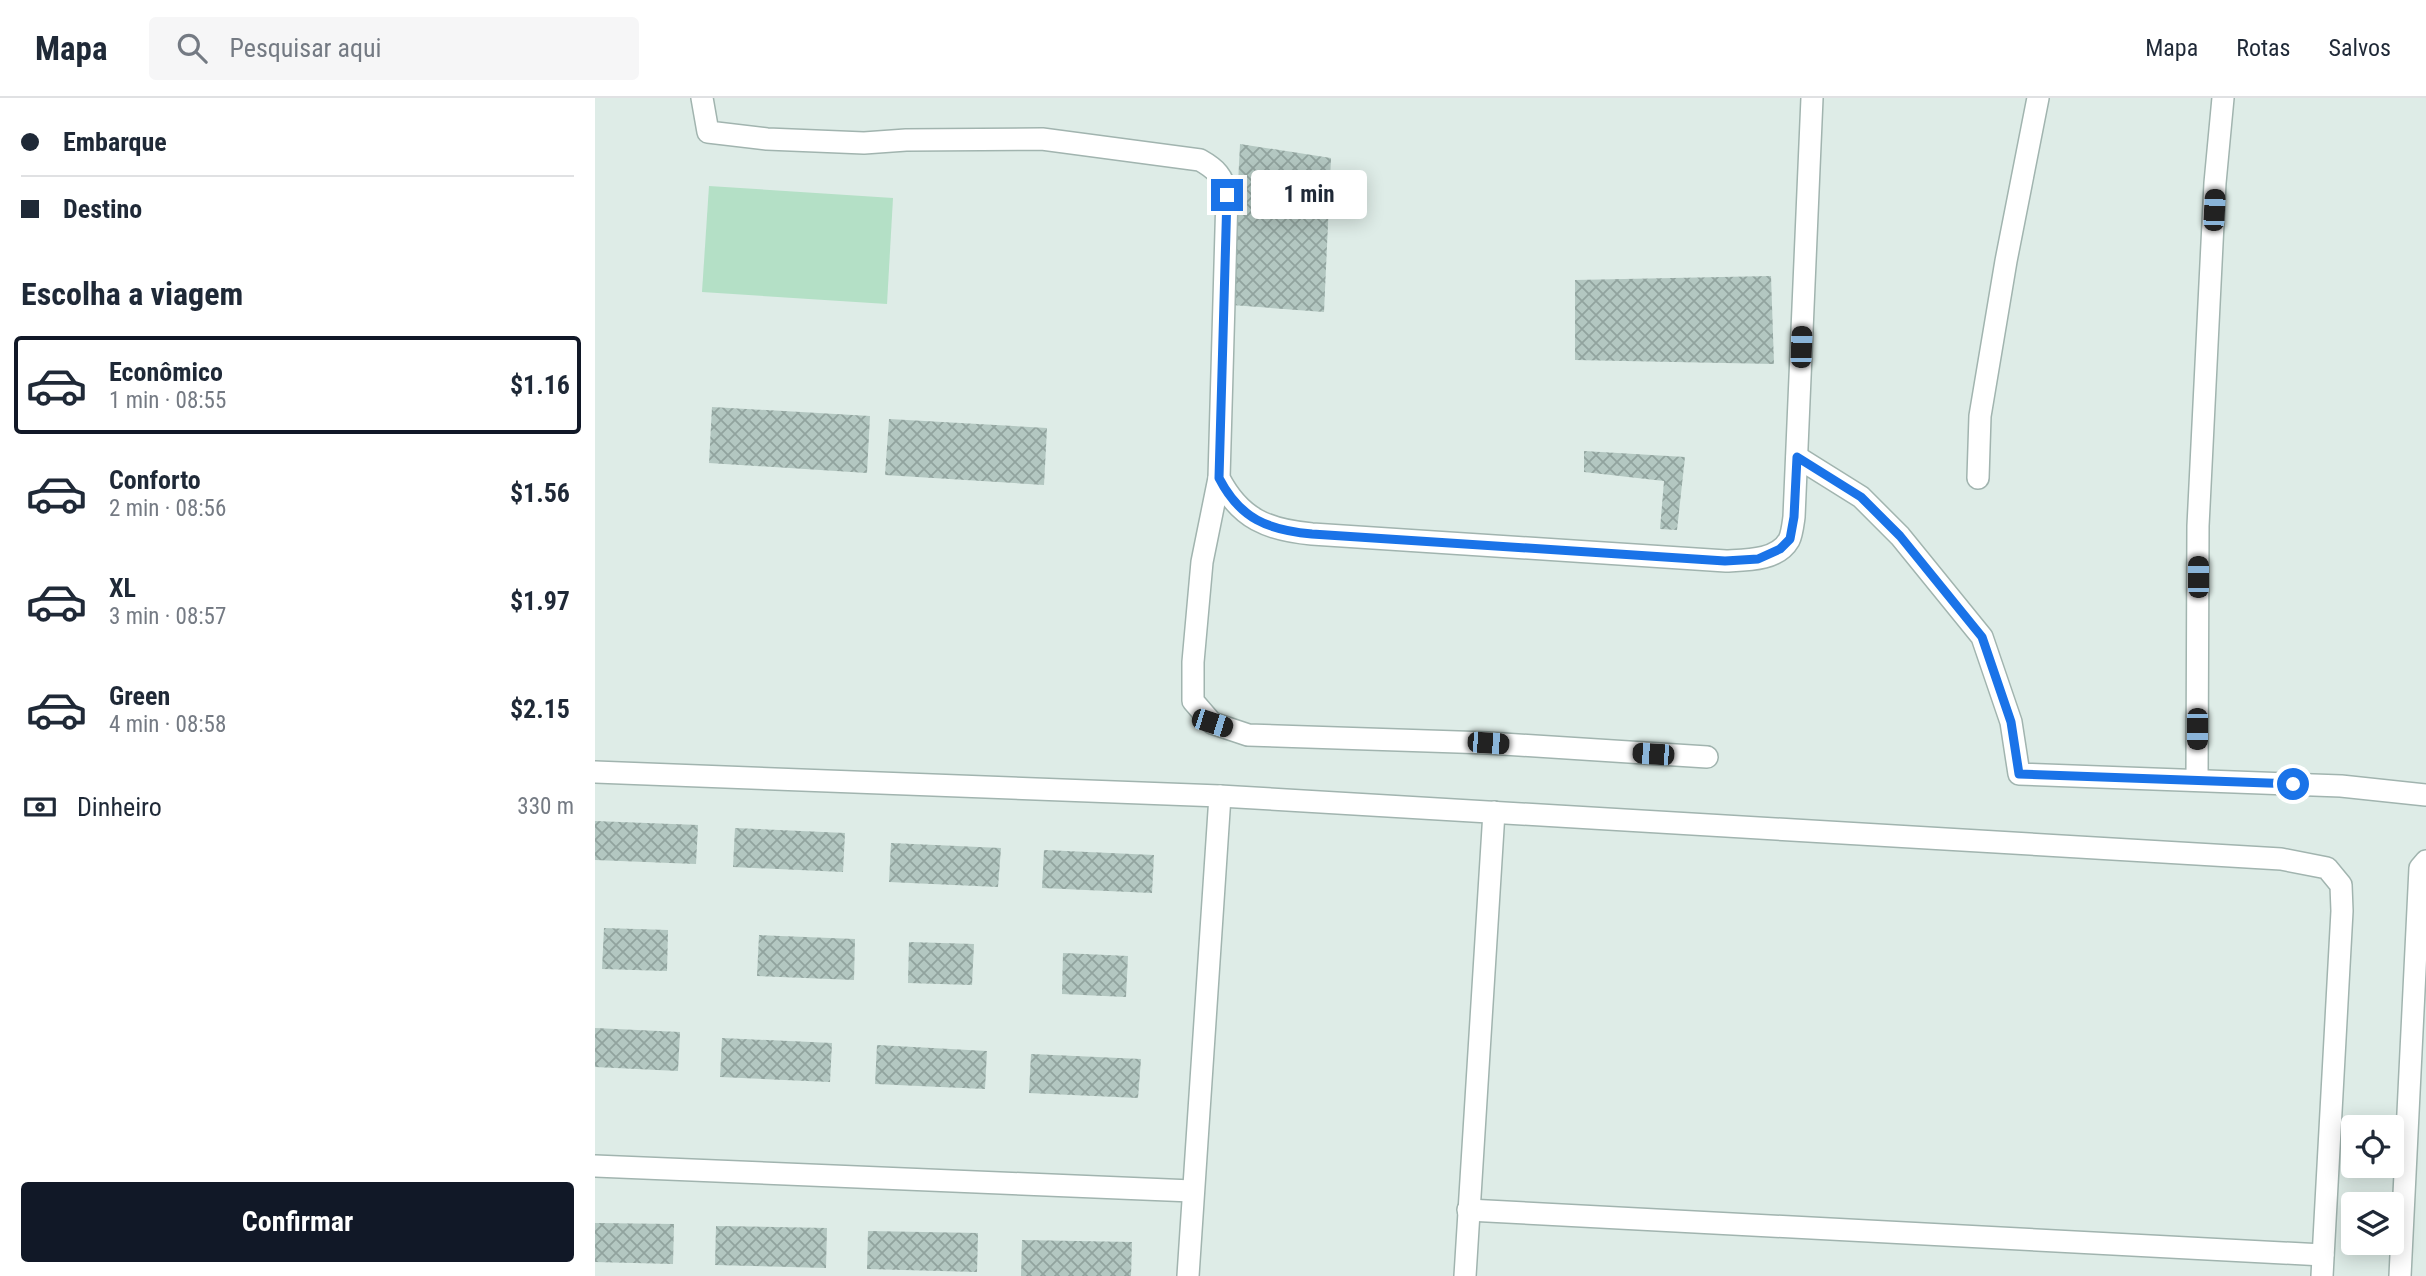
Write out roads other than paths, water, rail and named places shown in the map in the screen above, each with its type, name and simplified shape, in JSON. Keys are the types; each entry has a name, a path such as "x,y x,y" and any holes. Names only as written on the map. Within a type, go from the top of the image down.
{"street":[{"path":"702,98 708,132 767,139 852,143 1042,139 1200,160 1215,169 1223,180 1227,195 1219,478 1202,562 1193,662 1193,701 1212,723 1248,734 1488,743 1707,757"},
{"path":"1219,478 1227,493 1249,517 1284,531 1725,561 1758,559 1780,549 1790,539 1794,517 1812,98"},
{"path":"1978,478 1980,416 2006,261 2038,98"},
{"path":"2197,780 2198,526 2215,183 2223,98"},
{"path":"1797,457 1861,497 1900,536 1982,637 2011,722 2019,774 2341,786 2426,795"},
{"path":"595,772 1220,796 2281,859 2327,868 2341,885 2342,911 2322,1266 1468,1210"},
{"path":"1188,1276 1220,796"},
{"path":"1465,1276 1494,812"},
{"path":"2400,1276 2426,841"},
{"path":"595,1166 1192,1191"}]}
